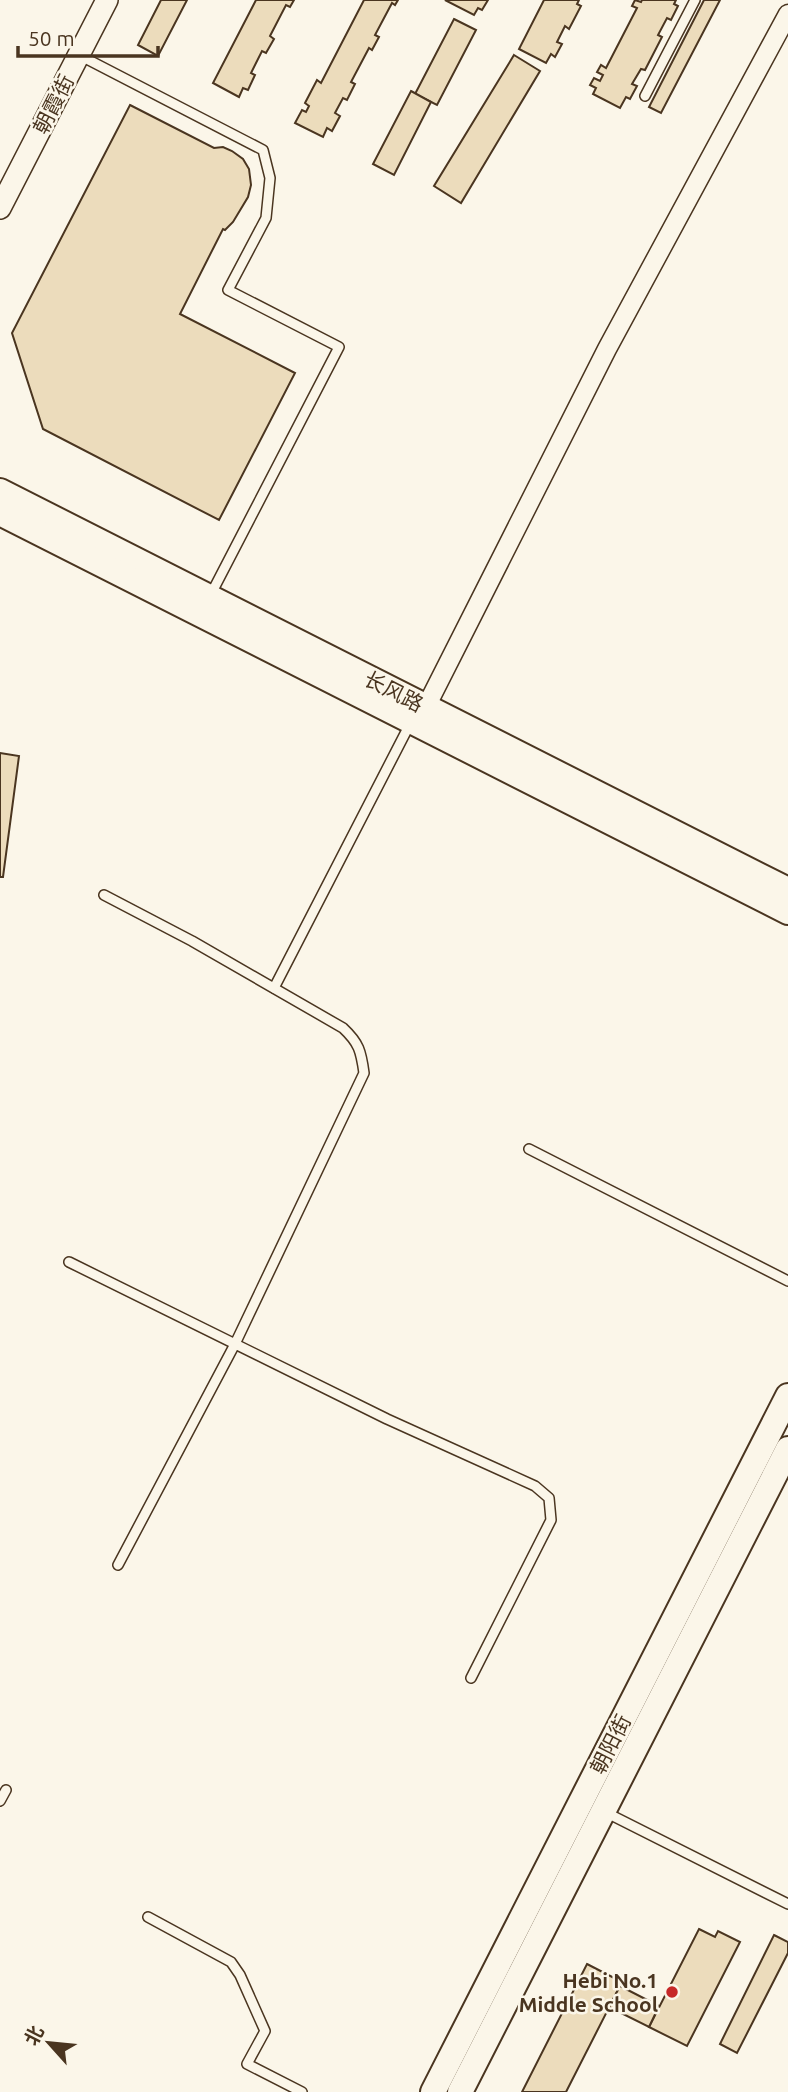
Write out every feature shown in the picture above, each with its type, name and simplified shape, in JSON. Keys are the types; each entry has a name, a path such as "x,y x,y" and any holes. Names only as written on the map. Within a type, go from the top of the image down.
{"main road":[{"name":"长风路","path":"0,491 209,597 419,714 788,912"},
{"name":"长风路","path":"0,513 788,890"},
{"name":"朝阳街","path":"433,2092 788,1396"},
{"name":"朝阳街","path":"460,2092 788,1450"}],"street":[{"name":"朝霞街","path":"0,208 107,0"},
{"path":"419,714 613,337 788,14"}],"lane":[{"path":"645,96 695,0"},
{"path":"79,55 263,150 270,178 266,218 228,290 339,347 209,597"},
{"path":"274,988 419,714"},
{"path":"104,895 192,941 343,1028 354,1038 361,1051 363,1073 234,1344 118,1565"},
{"path":"529,1149 788,1281"},
{"path":"69,1262 387,1419 534,1486 549,1498 551,1520 471,1678"},
{"path":"0,1801 6,1790"},
{"path":"603,1812 788,1904"},
{"path":"148,1917 232,1962 265,2031 247,2064 302,2092"}],"building":[{"path":"161,0 187,0 158,56 138,45"},
{"path":"256,0 294,0 290,7 286,5 270,36 274,39 266,53 262,51 251,73 255,75 248,90 243,88 239,97 213,83"},
{"path":"364,0 398,0 395,5 392,3 375,35 379,37 372,50 369,48 351,82 355,84 347,100 343,98 335,113 340,116 332,131 327,128 323,137 295,123 302,110 306,112 309,106 305,103 317,80 321,83"},
{"path":"445,0 488,0 482,10 478,8 474,15"},
{"path":"544,0 579,0 577,4 581,6 569,29 565,26 557,42 562,44 555,57 551,54 546,63 519,49"},
{"path":"635,0 676,0 674,4 678,6 671,20 667,18 658,35 662,37 645,70 641,69 632,84 637,86 630,99 626,97 620,108 593,94 596,88 590,85 594,78 600,81 603,75 597,72 601,65 606,68 637,8 632,6"},
{"path":"704,0 720,0 661,113 649,107"},
{"path":"454,19 476,30 437,105 415,94"},
{"path":"514,55 540,71 461,203 434,186"},
{"path":"411,91 431,102 394,175 373,164"},
{"path":"130,105 214,148 223,147 243,159 249,169 251,185 248,197 233,222 223,229 180,314 295,373 219,520 43,429 12,333"},
{"path":"0,753 19,756 3,877 0,877"},
{"path":"699,1929 715,1937 718,1931 740,1942 687,2046 649,2027"},
{"path":"774,1935 788,1942 788,1953 737,2053 720,2044"},
{"path":"587,1964 622,1982 566,2092 522,2092"},
{"path":"620,1986 659,2006 649,2027 609,2007"}],"place":[{"name":"Hebi No.1 Middle School","path":"672,1992"}]}
